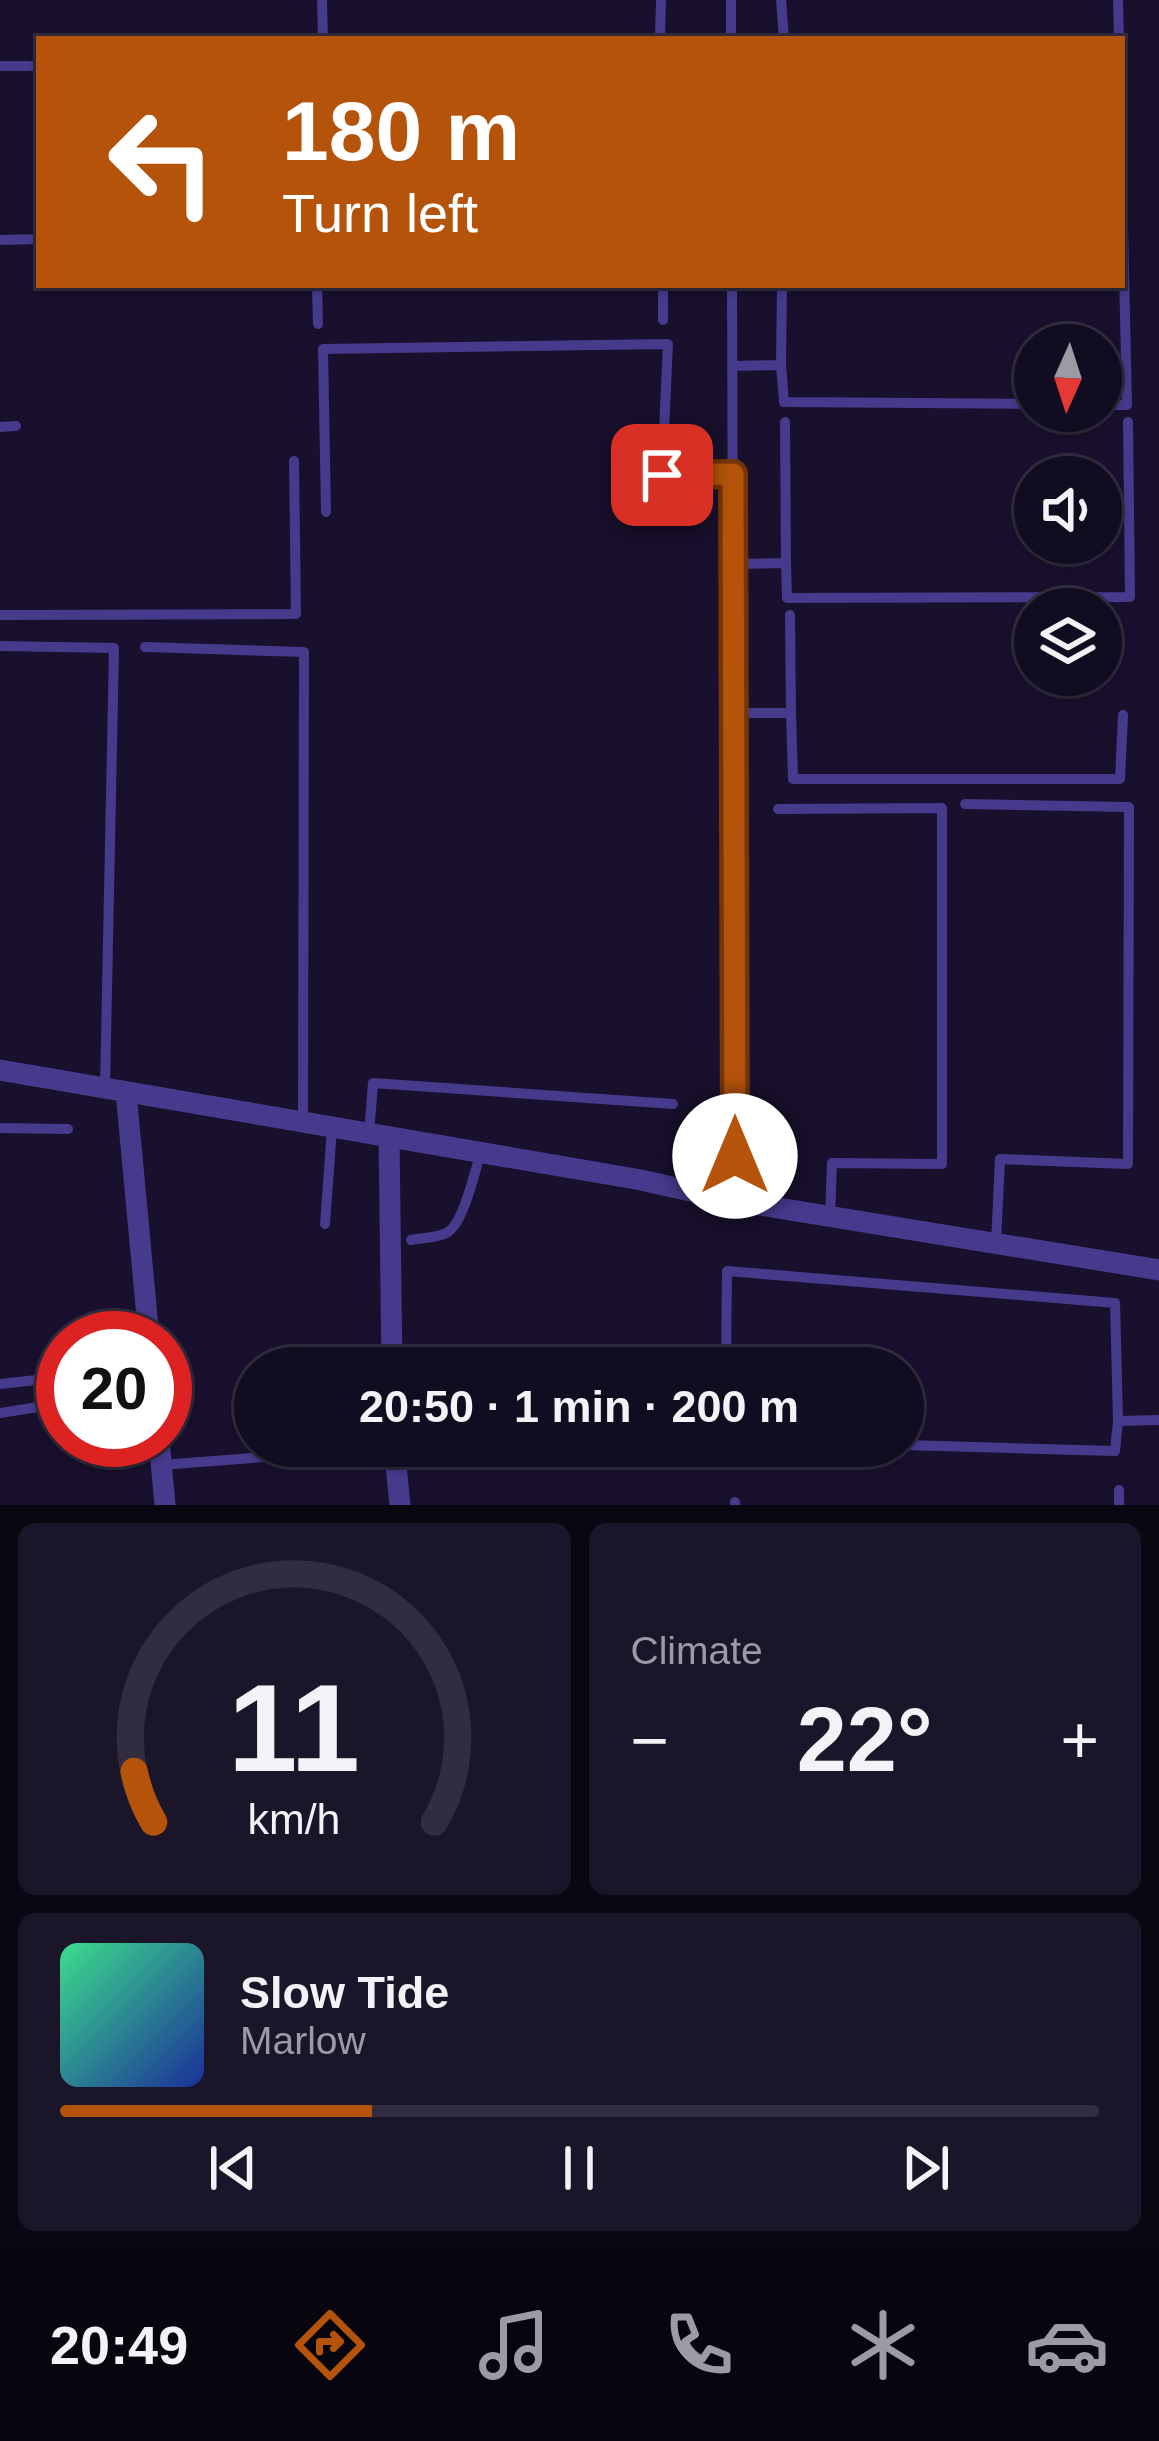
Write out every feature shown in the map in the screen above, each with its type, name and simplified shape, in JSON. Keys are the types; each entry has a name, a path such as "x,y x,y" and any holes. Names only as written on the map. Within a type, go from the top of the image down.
{"street":[{"path":"0,1070 481,1151 735,1201 1159,1270"},
{"path":"116,1090 145,1311"},
{"path":"379,1136 391,1347"},
{"path":"161,1467 165,1505"},
{"path":"396,1467 400,1505"}],"lane":[{"path":"322,0 323,36"},
{"path":"660,36 661,0"},
{"path":"731,0 731,36"},
{"path":"782,0 784,36"},
{"path":"1118,0 1119,36"},
{"path":"0,66 36,66"},
{"path":"0,240 36,239"},
{"path":"317,288 318,324"},
{"path":"662,320 663,288"},
{"path":"732,288 735,1201"},
{"path":"782,288 784,402 1014,404"},
{"path":"1122,405 1126,405 1124,288"},
{"path":"326,512 323,349 668,344 661,511"},
{"path":"732,366 781,365"},
{"path":"785,422 787,598 1130,597 1128,422"},
{"path":"0,427 16,426"},
{"path":"0,615 296,614 294,460"},
{"path":"662,475 733,474"},
{"path":"733,564 786,563"},
{"path":"790,615 793,779 1120,779 1123,715"},
{"path":"0,646 114,648 116,1090"},
{"path":"145,647 304,652 303,1123"},
{"path":"733,713 791,712"},
{"path":"965,804 1130,807 1128,1163 1000,1160 997,1244"},
{"path":"778,809 942,808 942,1164 832,1162 830,1216"},
{"path":"379,1136 374,1083 673,1104"},
{"path":"0,1128 68,1129"},
{"path":"325,1224 332,1128"},
{"path":"410,1240 448,1233 455,1225 481,1151"},
{"path":"726,1347 727,1270 1115,1303 1115,1450 924,1445"},
{"path":"0,1384 36,1380"},
{"path":"0,1413 36,1407"},
{"path":"1118,1421 1159,1420"},
{"path":"192,1463 234,1460"},
{"path":"1119,1490 1119,1505"}],"route":[{"path":"662,475 733,474 735,1156"}]}
